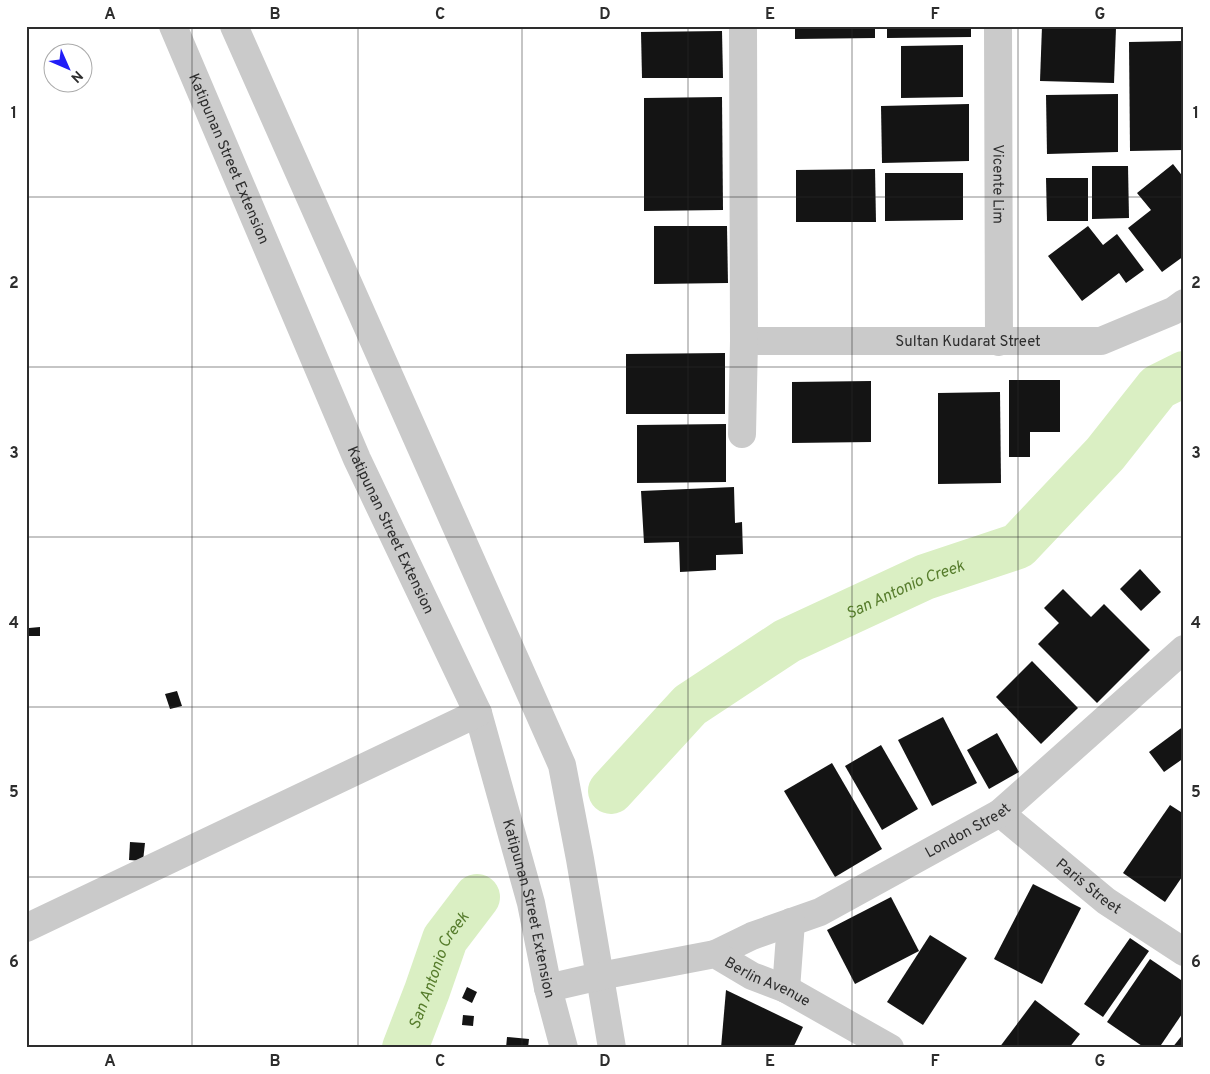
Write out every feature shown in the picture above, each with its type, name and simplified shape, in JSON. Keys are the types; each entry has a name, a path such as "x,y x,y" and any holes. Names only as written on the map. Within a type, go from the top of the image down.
{"street":[{"name":"Katipunan Street Extension","path":"172,26 357,459 478,713 530,903 564,1048"},
{"path":"234,26 562,765 612,1048"},
{"path":"742,434 744,341 743,26"},
{"name":"Vicente Lim","path":"998,26 999,342"},
{"name":"Sultan Kudarat Street","path":"744,341 1101,341 1173,311 1184,303"},
{"name":"London Street","path":"715,954 752,936 820,912 1000,813 1184,649"},
{"path":"26,928 478,713"},
{"name":"Paris Street","path":"1000,813 1106,901 1184,952"},
{"path":"786,989 791,922"},
{"name":"Berlin Avenue","path":"547,980 598,967 715,954 752,976 786,989 890,1048"}],"building":[{"path":"795,26 875,26 875,38 795,39"},
{"path":"887,26 971,26 971,37 887,38"},
{"path":"1042,26 1116,28 1114,83 1040,81"},
{"path":"722,31 723,78 642,78 641,32"},
{"path":"1182,41 1184,150 1130,151 1129,42"},
{"path":"963,45 963,97 901,98 901,46"},
{"path":"1118,94 1118,152 1047,154 1046,95"},
{"path":"722,97 723,210 644,211 644,98"},
{"path":"969,104 969,161 882,163 881,106"},
{"path":"1173,164 1184,178 1184,256 1162,272 1128,228 1151,210 1137,193"},
{"path":"1092,166 1128,166 1129,218 1092,219"},
{"path":"875,169 876,222 796,222 796,170"},
{"path":"885,173 963,173 963,220 885,221"},
{"path":"1046,178 1088,178 1088,221 1047,221"},
{"path":"654,226 727,226 728,283 654,284"},
{"path":"1088,226 1103,245 1117,234 1144,270 1126,283 1119,273 1082,301 1048,256"},
{"path":"725,353 725,414 626,414 626,354"},
{"path":"1009,380 1060,380 1060,432 1030,432 1030,457 1009,457"},
{"path":"871,381 871,442 792,443 792,382"},
{"path":"1000,392 1001,483 938,484 938,393"},
{"path":"726,424 726,482 637,483 637,425"},
{"path":"734,487 735,523 742,522 743,554 716,555 716,570 680,572 679,542 644,543 641,491"},
{"path":"1140,569 1161,592 1141,611 1120,589"},
{"path":"1063,589 1091,617 1104,604 1150,650 1097,703 1038,644 1059,623 1044,608"},
{"path":"40,627 40,636 29,636 29,628"},
{"path":"1032,661 1078,708 1041,744 996,697"},
{"path":"177,691 182,706 170,709 165,694"},
{"path":"943,717 977,783 932,806 898,740"},
{"path":"1184,726 1184,758 1164,772 1149,752"},
{"path":"997,733 1019,772 989,789 967,750"},
{"path":"881,745 918,809 882,830 845,766"},
{"path":"832,763 882,849 835,877 784,791"},
{"path":"1170,805 1184,814 1184,874 1165,902 1123,873"},
{"path":"130,842 145,843 143,861 129,860"},
{"path":"1033,884 1081,908 1042,984 994,959"},
{"path":"891,897 919,951 855,984 827,930"},
{"path":"930,935 967,958 923,1025 887,1002"},
{"path":"1130,938 1149,951 1103,1017 1084,1004"},
{"path":"1150,959 1184,982 1184,1011 1159,1048 1145,1048 1107,1022"},
{"path":"467,987 477,992 472,1003 462,998"},
{"path":"726,990 803,1027 793,1048 721,1048"},
{"path":"1035,1000 1080,1034 1069,1048 999,1048"},
{"path":"463,1015 474,1016 473,1026 462,1025"},
{"path":"1184,1033 1184,1048 1172,1048"},
{"path":"507,1037 529,1039 528,1048 506,1048"}],"waterway":[{"name":"San Antonio Creek","path":"611,791 690,705 787,641 925,577 1018,546 1105,454 1158,387 1184,374"},
{"name":"San Antonio Creek","path":"405,1048 445,939 477,897"}]}
